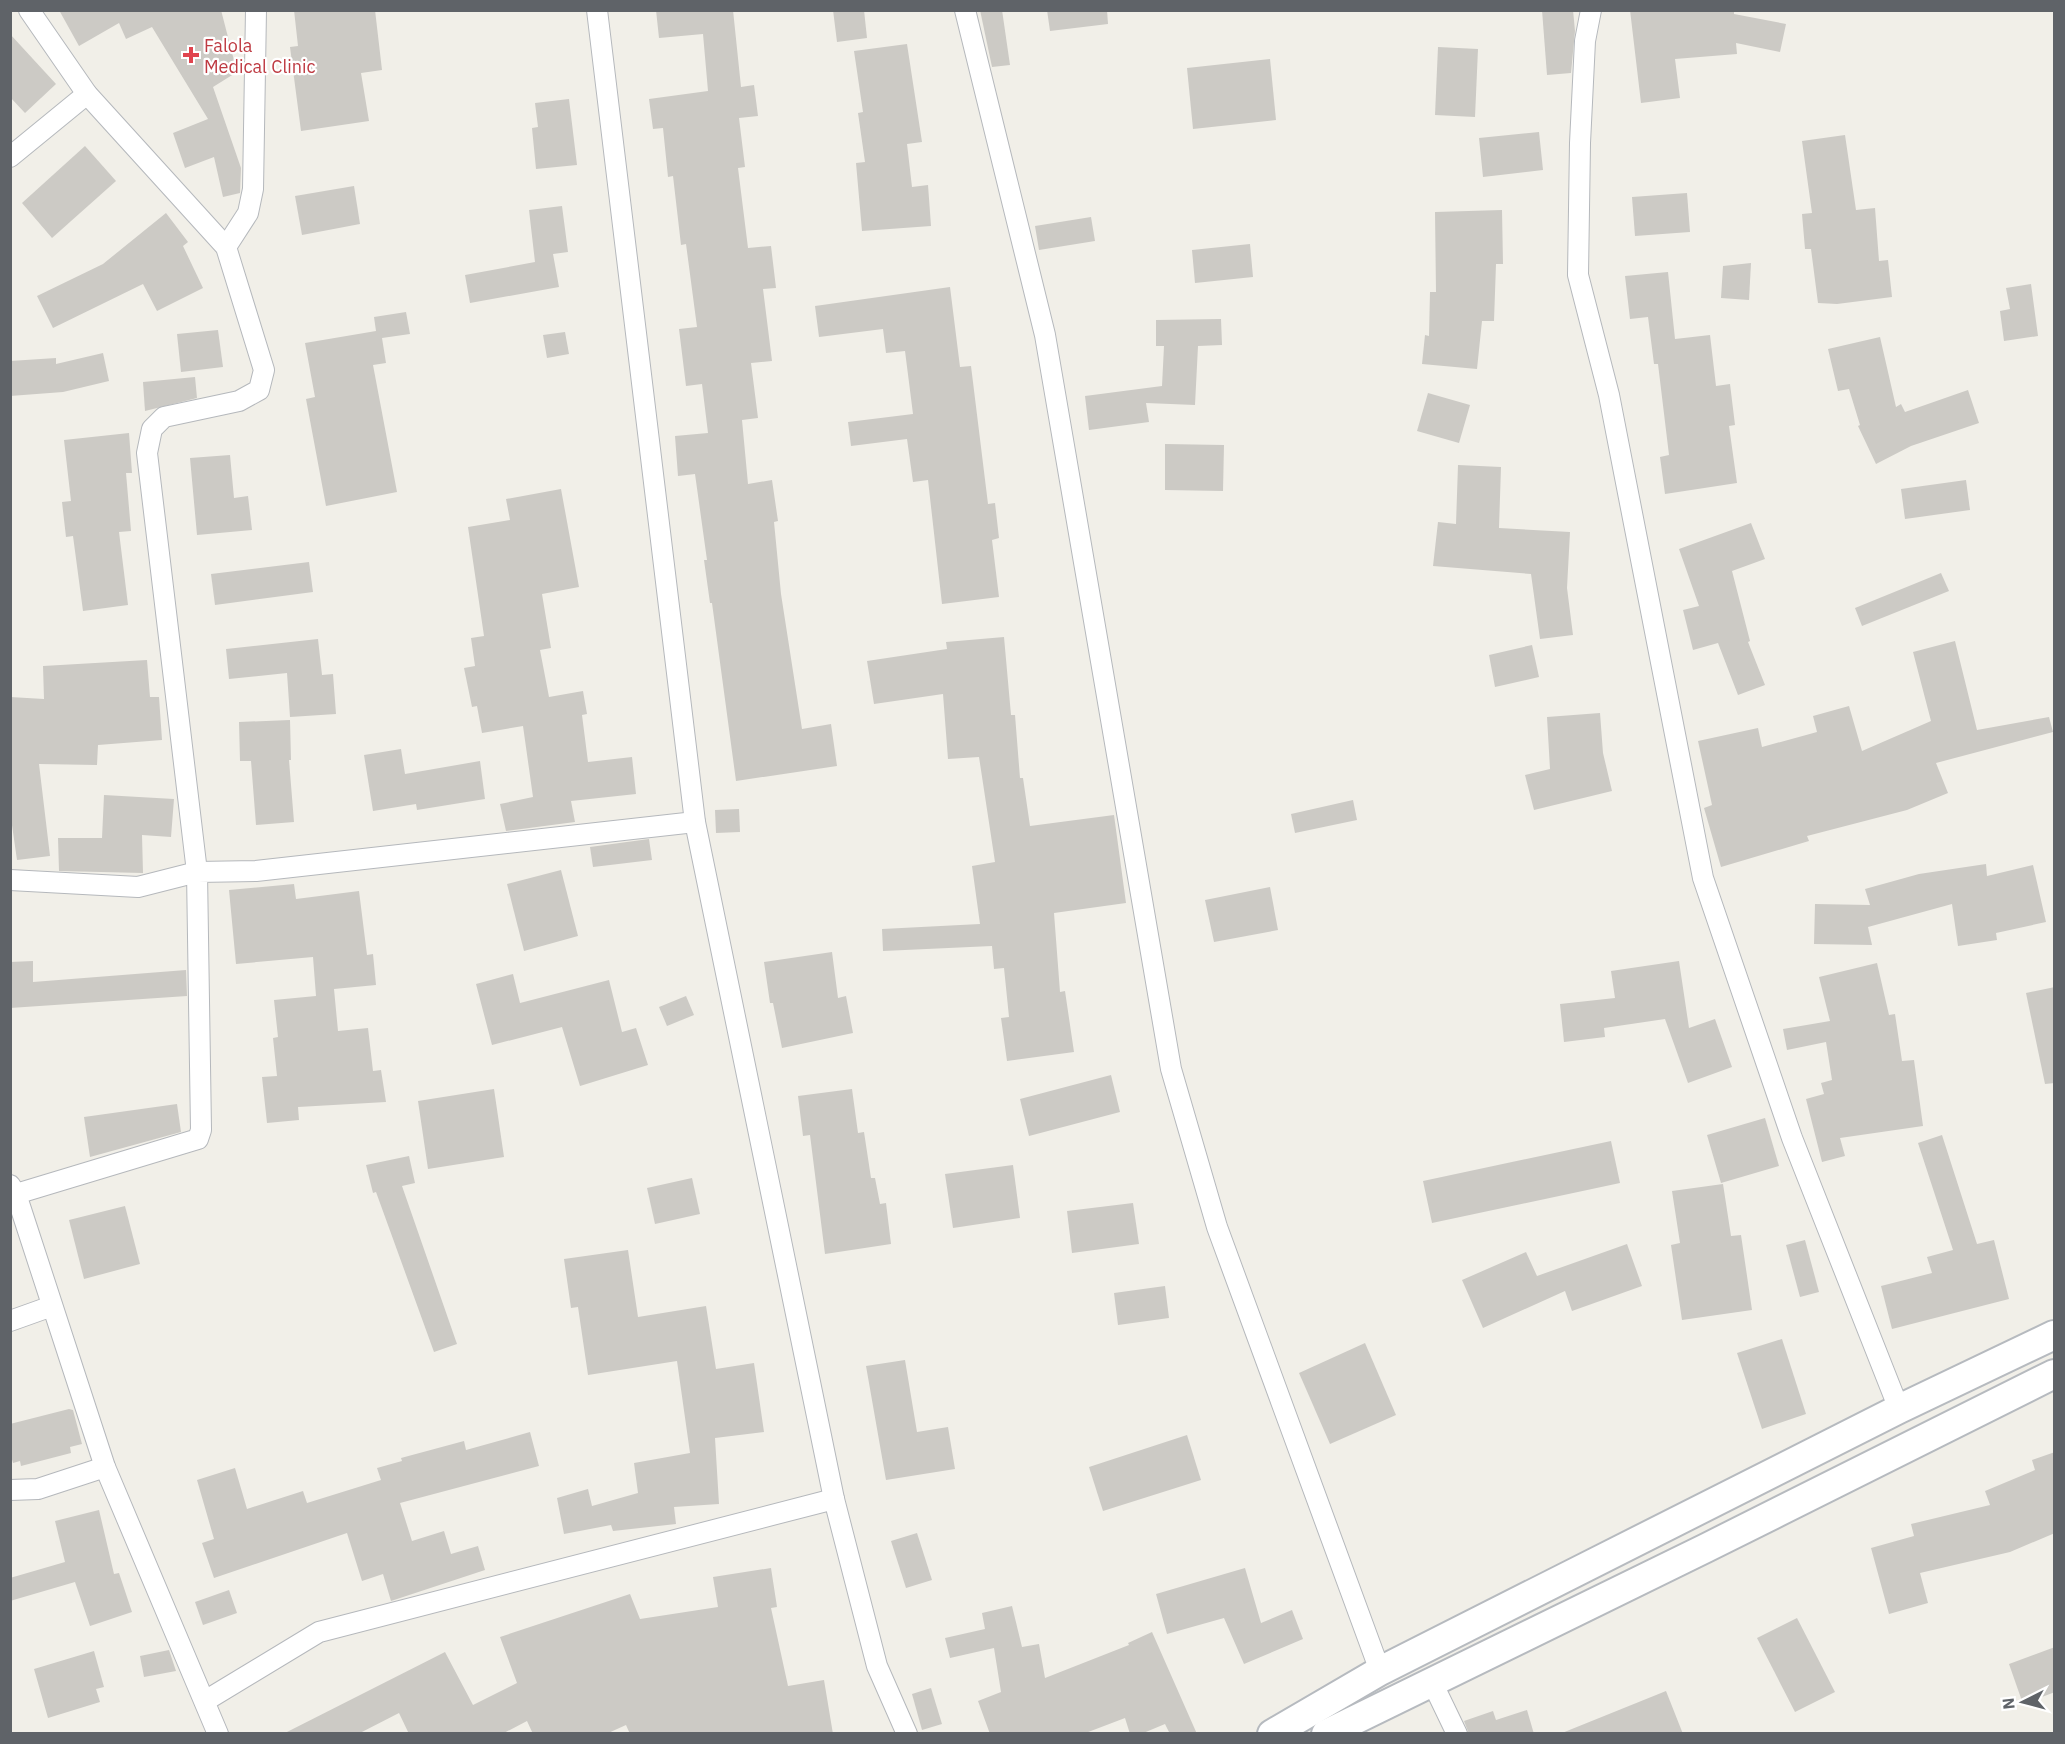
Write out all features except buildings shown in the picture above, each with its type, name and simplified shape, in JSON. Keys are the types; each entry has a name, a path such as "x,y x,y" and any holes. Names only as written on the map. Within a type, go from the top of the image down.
{"street":[{"path":"29,10 87,94 226,247 264,370 259,390 239,401 164,417 152,429 147,453 197,872 201,1130 198,1139 13,1190 105,1467 205,1701 214,1732"},
{"path":"226,247 248,213 253,189 256,10"},
{"path":"597,10 695,822 834,1499 877,1666 907,1734"},
{"path":"965,10 1045,335 1171,1069 1218,1227 1380,1671"},
{"path":"1591,10 1585,41 1580,143 1578,274 1610,395 1703,878 1792,1138 1899,1409"},
{"path":"10,157 87,94"},
{"path":"10,879 138,887 197,872 256,871 695,822"},
{"path":"10,1321 52,1306"},
{"path":"1272,1734 1380,1671 1899,1409 2055,1335"},
{"path":"1326,1734 2055,1374"},
{"path":"10,1490 38,1490 105,1467"},
{"path":"205,1701 319,1632 834,1499"},
{"path":"1432,1682 1457,1734"}],"place":[{"name":"Falola Medical Clinic","path":"191,55"}]}
